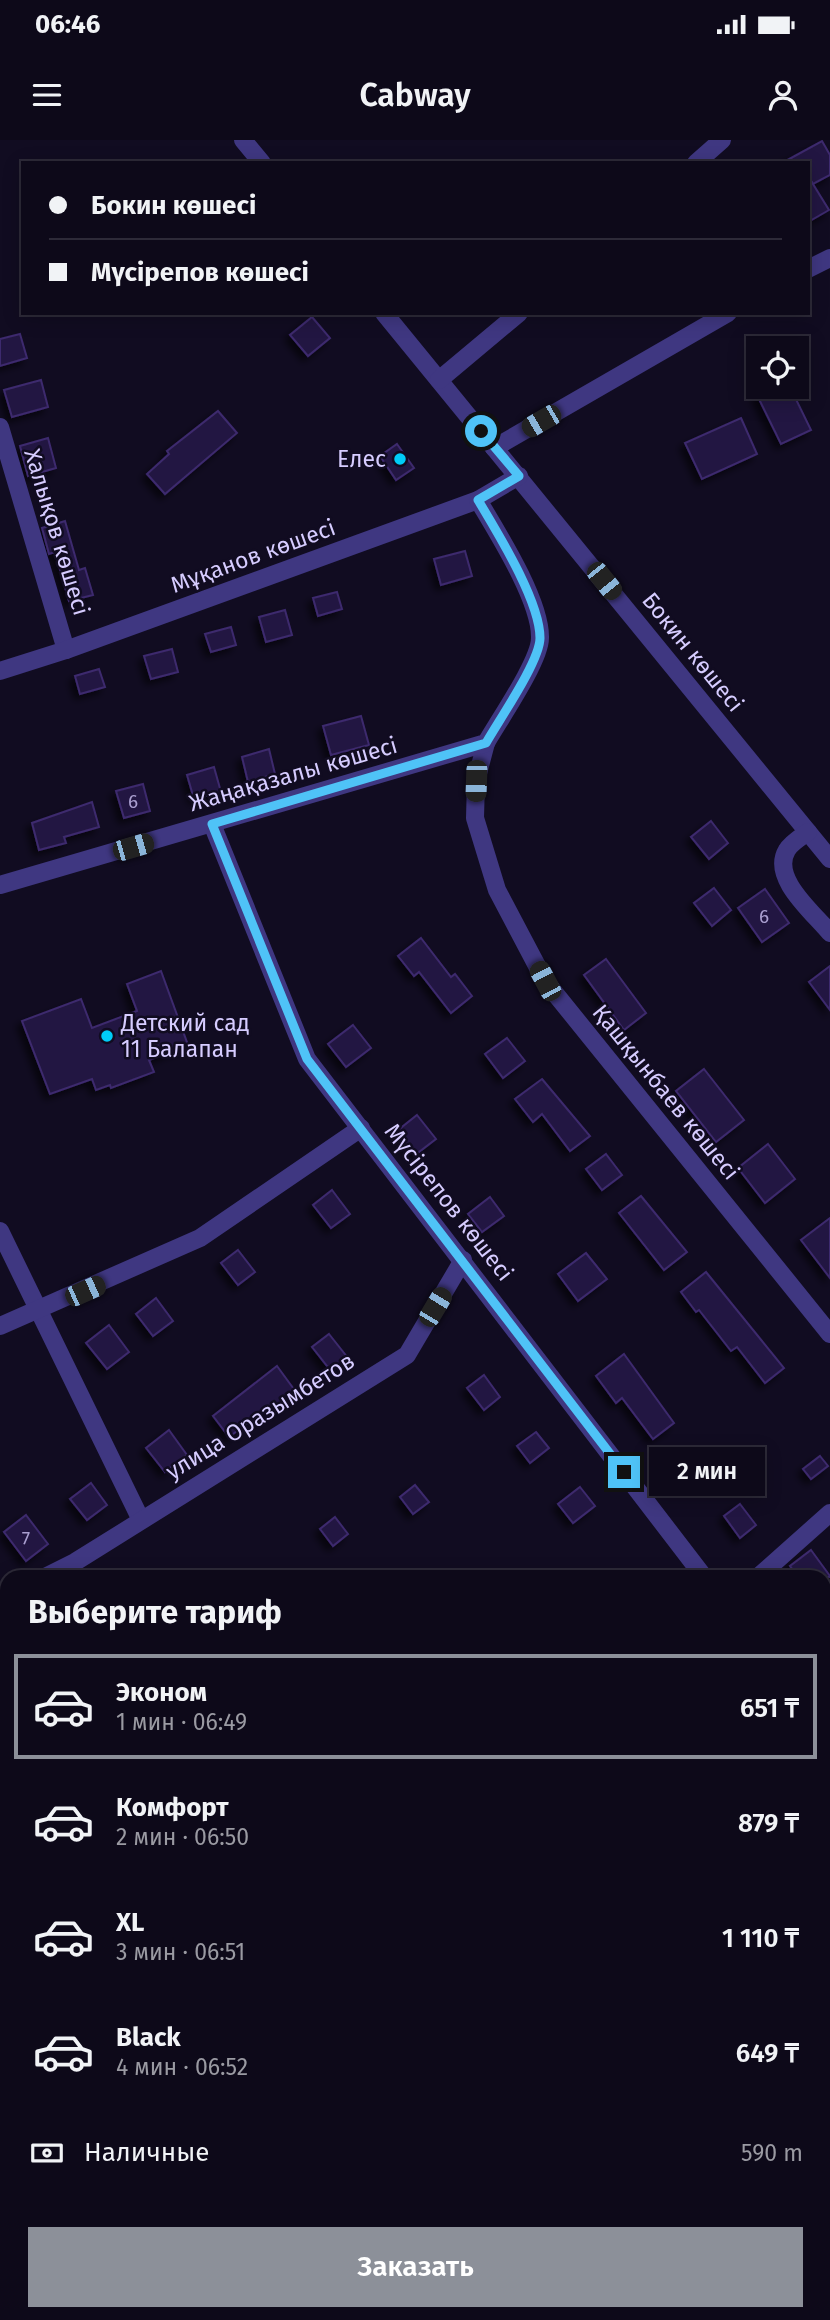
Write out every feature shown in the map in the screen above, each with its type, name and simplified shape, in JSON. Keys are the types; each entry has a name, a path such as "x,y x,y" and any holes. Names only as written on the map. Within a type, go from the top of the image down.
{"street":[{"path":"243,140 260,152"},
{"path":"698,161 720,141"},
{"path":"810,268 830,258"},
{"name":"Бокин көшесі","path":"386,315 830,859"},
{"path":"439,380 517,315"},
{"path":"494,448 725,315"},
{"name":"Халықов көшесі","path":"0,427 66,650"},
{"name":"Мұқанов көшесі","path":"0,671 66,650 478,500 519,476"},
{"path":"478,500 511,556 533,610 540,638 535,658 486,743"},
{"name":"Жаңақазалы көшесі","path":"0,886 486,743"},
{"name":"Қашқынбаев көшесі","path":"486,743 476,781 475,818 497,890 545,981 830,1334"},
{"name":"Мүсірепов көшесі","path":"212,824 307,1059 699,1570"},
{"path":"808,832 788,847 783,860 785,879 830,933"},
{"path":"0,1326 39,1312 200,1238 361,1128"},
{"path":"0,1231 140,1518"},
{"name":"улица Оразымбетов","path":"60,1570 407,1355 463,1260"},
{"path":"766,1570 830,1513"}],"building":[{"path":"822,141 830,155 830,175 813,184 810,179 810,161 786,161"},
{"path":"810,179 829,210 810,221"},
{"path":"312,317 330,338 308,356 290,335"},
{"path":"20,334 27,358 0,366 0,339"},
{"path":"41,380 48,407 12,417 4,390"},
{"path":"759,399 796,399 811,430 781,444"},
{"path":"218,411 237,433 165,494 147,474 169,454 167,451"},
{"path":"741,418 757,454 702,479 685,443"},
{"path":"48,438 56,468 28,476 20,446"},
{"path":"397,444 414,468 396,480 380,456"},
{"path":"65,521 79,570 85,568 93,595 69,601 55,552 49,554 42,528"},
{"path":"465,551 472,576 441,585 434,559"},
{"path":"337,592 342,609 318,616 313,598"},
{"path":"285,610 292,635 266,642 259,617"},
{"path":"231,627 236,645 211,652 205,634"},
{"path":"172,649 178,672 151,679 144,656"},
{"path":"99,669 105,687 80,694 75,676"},
{"path":"361,716 369,745 331,755 323,726"},
{"path":"269,749 275,774 248,782 242,757"},
{"path":"214,767 221,792 194,799 187,775"},
{"path":"143,784 150,811 124,818 116,791"},
{"path":"92,802 99,827 64,837 66,843 39,850 32,823"},
{"path":"711,821 728,843 709,859 691,837"},
{"path":"714,888 731,910 712,926 694,903"},
{"path":"765,889 789,923 762,942 738,908"},
{"path":"421,938 451,977 455,974 472,996 451,1013 419,972 414,976 398,956"},
{"path":"606,959 646,1013 624,1030 584,975"},
{"path":"830,966 830,1010 809,982"},
{"name":"Детский сад 11 Балапан","path":"161,971 188,1045 149,1060 154,1072 111,1088 110,1085 96,1090 92,1079 50,1094 22,1021 81,999 92,1028 137,1011 127,984"},
{"path":"353,1025 371,1048 346,1067 328,1044"},
{"path":"507,1038 525,1061 503,1078 485,1054"},
{"path":"704,1069 744,1120 716,1142 676,1091"},
{"path":"542,1079 590,1136 570,1151 542,1114 533,1122 515,1099"},
{"path":"417,1115 436,1139 415,1155 397,1131"},
{"path":"768,1144 795,1179 765,1203 738,1168"},
{"path":"606,1154 622,1175 602,1190 586,1169"},
{"path":"332,1190 350,1214 331,1228 313,1205"},
{"path":"641,1196 687,1252 664,1270 619,1213"},
{"path":"490,1197 504,1216 482,1232 468,1214"},
{"path":"830,1218 830,1278 801,1240"},
{"path":"238,1250 255,1272 238,1285 221,1263"},
{"path":"586,1253 607,1279 578,1301 558,1274"},
{"path":"706,1272 784,1368 765,1383 737,1347 731,1351 681,1292"},
{"path":"156,1298 173,1321 153,1336 136,1314"},
{"path":"109,1325 129,1352 107,1369 86,1343"},
{"path":"329,1334 348,1358 331,1371 312,1347"},
{"path":"624,1354 674,1423 653,1439 622,1398 616,1403 596,1376"},
{"path":"277,1366 296,1392 273,1410 270,1406 229,1437 213,1416"},
{"path":"484,1375 500,1397 484,1410 467,1388"},
{"path":"169,1430 187,1455 165,1472 146,1448"},
{"path":"536,1432 549,1448 530,1463 517,1446"},
{"path":"820,1456 828,1466 811,1479 803,1469"},
{"path":"91,1483 107,1505 87,1520 70,1499"},
{"path":"415,1485 429,1502 413,1514 400,1497"},
{"path":"580,1487 595,1506 573,1523 558,1504"},
{"path":"740,1504 756,1525 740,1538 724,1516"},
{"path":"26,1515 48,1544 26,1561 4,1532"},
{"path":"335,1517 348,1534 333,1546 320,1529"},
{"path":"811,1550 826,1570 793,1570 790,1566"}],"place":[{"name":"Елес","path":"400,459"},
{"name":"Детский сад 11 Балапан","path":"107,1036"}],"route":[{"path":"481,431 519,476 478,500 511,556 533,610 540,638 535,658 486,743 212,824 307,1059 624,1472"}]}
